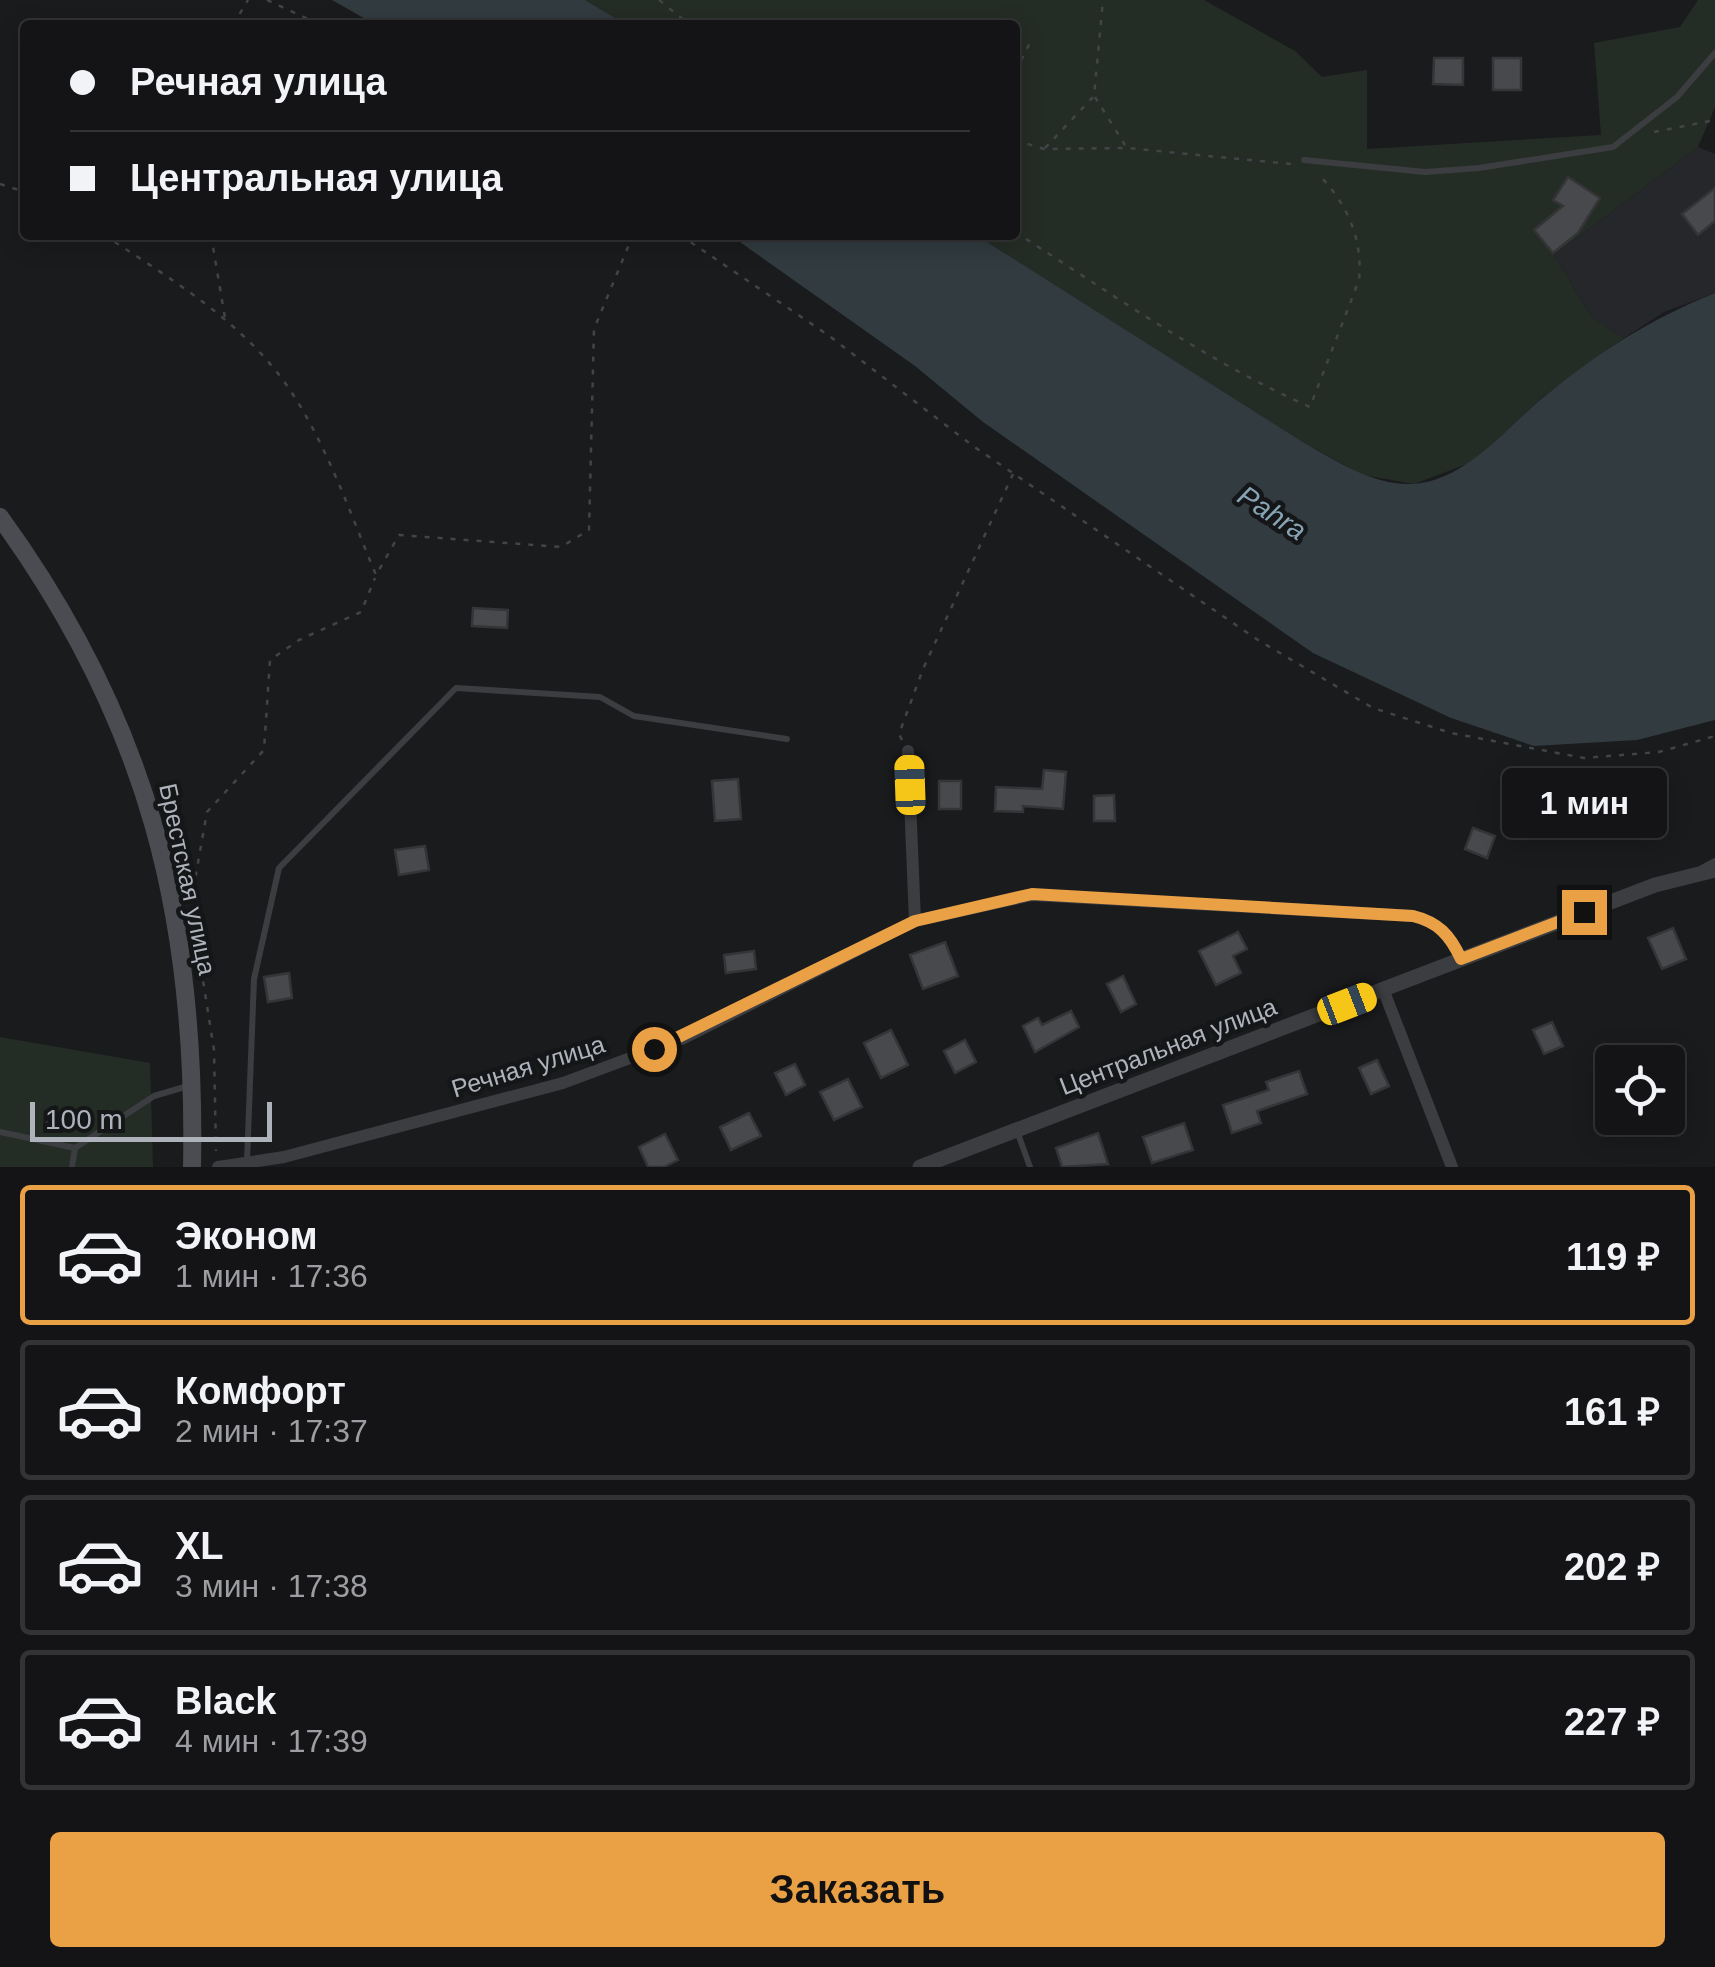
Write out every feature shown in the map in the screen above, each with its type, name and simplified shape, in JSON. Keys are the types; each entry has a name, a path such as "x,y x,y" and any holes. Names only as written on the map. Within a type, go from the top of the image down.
{"main road":[{"name":"Брестская улица","path":"0,518 38,570 83,646 138,768 176,913 188,998 194,1085 192,1167"}],"street":[{"path":"908,751 915,921"},
{"name":"Центральная улица","path":"920,1167 1461,959 1692,873 1715,870"},
{"name":"Речная улица","path":"217,1167 284,1157 564,1083 684,1038 915,921 1032,894 1413,916 1430,920 1444,931 1461,959"},
{"path":"1383,989 1452,1167"}],"lane":[{"path":"1304,160 1424,172 1479,168 1613,147 1677,97 1715,54"},
{"path":"248,1162 254,979 279,868 456,688 600,697 634,716 787,739"},
{"path":"1692,873 1715,860"},
{"path":"72,1167 76,1148 154,1096 194,1085"},
{"path":"0,1132 76,1148"},
{"path":"1017,1132 1030,1167"}],"path":[{"path":"267,0 310,20"},
{"path":"659,0 684,20"},
{"path":"1103,0 1094,96 1127,148"},
{"path":"1020,62 1032,39"},
{"path":"1044,149 1094,96"},
{"path":"1628,137 1715,120"},
{"path":"1020,142 1044,149 1127,148 1288,164 1304,160 1340,200 1359,244 1359,280 1310,408 1173,333 1020,235"},
{"path":"111,240 225,319 290,390 335,470 376,575"},
{"path":"213,240 225,319"},
{"path":"191,904 206,812 264,750 270,660 299,640 361,612 398,535 561,547 589,530 594,328 632,240"},
{"path":"687,240 1258,640 1374,708 1452,733 1584,758 1659,752 1715,736"},
{"path":"908,751 898,734 904,718 1014,472"},
{"path":"194,922 214,1050 217,1167"}],"shaded area":[{"path":"585,0 1204,0 1295,51 1322,77 1367,70 1367,149 1601,135 1594,43 1680,27 1698,0 1715,0 1715,107 1698,147 1554,255 1592,318 1624,338 1544,396 1475,461 1414,484 1363,475 1306,444 984,240 1020,240 1020,20 619,20"},
{"path":"1698,147 1715,154 1715,293 1664,312 1624,338 1592,318 1554,255"},
{"path":"0,1037 150,1063 153,1167 0,1167"}],"water":[{"path":"332,0 585,0 619,20 367,20"},
{"name":"Pahra","path":"737,240 984,240 1306,444 1357,472 1399,484 1432,481 1468,463 1545,396 1605,351 1647,325 1715,293 1715,720 1637,740 1534,746 1451,718 1313,653 983,422 915,366"}],"building":[{"path":"1434,58 1463,58 1463,85 1433,84"},
{"path":"1493,58 1521,58 1521,90 1493,90"},
{"path":"1568,177 1600,198 1578,233 1553,253 1534,230 1563,206 1553,200"},
{"path":"1715,188 1715,221 1698,235 1682,214"},
{"path":"473,608 508,610 507,628 472,626"},
{"path":"1044,770 1066,772 1063,809 1023,806 1023,812 995,811 996,787 1042,789"},
{"path":"738,779 741,819 715,821 712,781"},
{"path":"939,781 961,781 961,809 939,809"},
{"path":"1114,795 1115,821 1094,821 1094,796"},
{"path":"1473,828 1495,836 1487,858 1465,849"},
{"path":"425,846 429,870 399,875 395,850"},
{"path":"1673,928 1686,959 1662,969 1648,938"},
{"path":"1238,932 1247,949 1233,956 1241,973 1216,985 1199,951"},
{"path":"945,942 958,976 923,989 910,955"},
{"path":"754,951 756,969 726,973 724,955"},
{"path":"289,973 292,998 268,1002 264,977"},
{"path":"1123,976 1136,1004 1121,1012 1107,984"},
{"path":"1071,1011 1079,1027 1035,1052 1023,1026 1038,1018 1042,1025"},
{"path":"1552,1022 1563,1046 1544,1054 1533,1030"},
{"path":"891,1030 908,1065 881,1078 864,1043"},
{"path":"965,1040 976,1062 955,1073 944,1051"},
{"path":"1377,1060 1389,1086 1371,1094 1359,1068"},
{"path":"795,1064 805,1085 786,1095 775,1073"},
{"path":"1299,1071 1307,1094 1257,1111 1261,1123 1232,1133 1223,1105 1269,1090 1266,1082"},
{"path":"848,1079 862,1107 834,1120 820,1092"},
{"path":"749,1113 761,1136 731,1150 720,1127"},
{"path":"1184,1123 1193,1150 1152,1163 1143,1137"},
{"path":"1098,1133 1108,1164 1062,1167 1056,1148"},
{"path":"665,1134 678,1160 664,1167 648,1167 639,1147"}],"route":[{"path":"654,1049 684,1038 915,921 1032,894 1413,916 1430,920 1444,931 1461,959 1584,912"}]}
